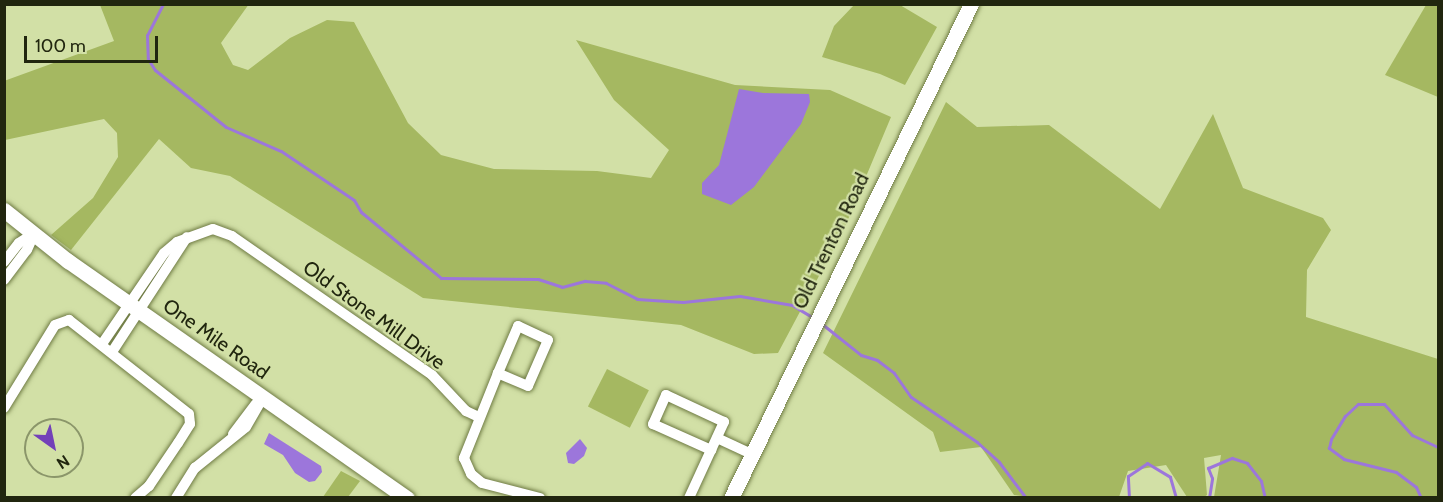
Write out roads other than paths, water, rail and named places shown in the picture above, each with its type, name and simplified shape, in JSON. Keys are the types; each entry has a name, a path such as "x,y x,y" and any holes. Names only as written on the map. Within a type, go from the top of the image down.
{"main road":[{"name":"Old Trenton Road","path":"731,498 971,4"},
{"name":"One Mile Road","path":"4,210 134,308 407,498"}],"street":[{"name":"Old Stone Mill Drive","path":"134,308 164,253 187,237 213,229 232,236 432,375 466,411 479,417"},
{"path":"4,262 19,243 34,234"},
{"path":"4,280 27,250 34,234"},
{"path":"102,344 134,308"},
{"path":"112,352 134,308"},
{"path":"4,408 59,320 69,320 189,414 190,424 178,443 149,486 135,498"},
{"path":"498,373 528,386 548,340 518,326 465,448 464,458 471,474 491,487 538,497"},
{"path":"689,498 724,422 666,395 653,424 711,450"},
{"path":"176,498 195,468 230,439 249,410 263,398"},
{"path":"717,438 752,454"}],"waterway":[{"path":"163,4 147,35 148,59 155,70 226,127 281,151 354,200 361,212 441,278 538,279 562,287 585,281 606,283 637,299 683,302 740,296 792,305 812,317"},
{"path":"822,324 861,355 877,360 894,373 911,397 977,442 999,462 1026,498"},
{"path":"1421,498 1416,487 1396,472 1344,459 1329,448 1331,439 1345,416 1358,404 1384,404 1412,435 1438,447"},
{"path":"1209,498 1212,478 1208,468 1232,458 1247,463 1261,481 1265,498"},
{"path":"1129,498 1128,476 1147,463 1170,477 1176,498"}]}
